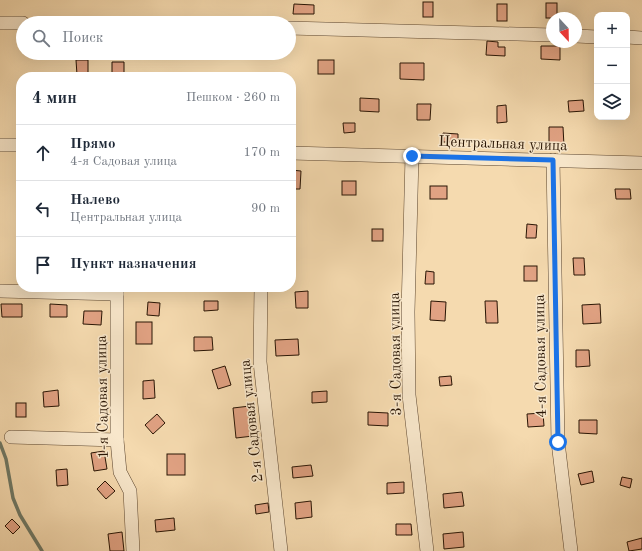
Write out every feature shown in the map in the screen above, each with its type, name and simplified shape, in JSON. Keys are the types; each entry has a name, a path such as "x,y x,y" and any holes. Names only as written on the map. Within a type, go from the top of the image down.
{"street":[{"path":"0,23 16,24"},
{"path":"296,28 546,35"},
{"path":"582,36 594,37"},
{"path":"630,37 642,38"},
{"path":"0,145 16,145"},
{"name":"Центральная улица","path":"296,153 642,163"},
{"name":"3-я Садовая улица","path":"412,156 408,312 409,395 427,551"},
{"name":"4-я Садовая улица","path":"553,160 558,442 571,551"},
{"path":"0,291 16,291"},
{"name":"1-я Садовая улица","path":"117,292 117,440 120,472 130,491 133,551"},
{"name":"2-я Садовая улица","path":"261,292 260,362 281,551"},
{"path":"11,437 117,440"}],"building":[{"path":"423,2 433,2 433,17 423,17"},
{"path":"546,3 557,3 557,12 546,12"},
{"path":"294,4 314,5 314,14 293,14"},
{"path":"497,4 507,4 507,21 497,21"},
{"path":"487,41 498,42 498,47 505,47 505,56 486,55"},
{"path":"541,46 546,46 546,48 560,48 560,60 541,59"},
{"path":"76,60 88,60 88,72 77,72"},
{"path":"318,60 334,60 334,74 318,74"},
{"path":"112,62 124,62 124,72 112,72"},
{"path":"400,63 424,63 424,80 400,79"},
{"path":"360,98 379,99 379,112 360,111"},
{"path":"583,100 584,111 569,112 568,101"},
{"path":"417,104 431,104 430,120 417,120"},
{"path":"506,105 507,122 497,123 497,106"},
{"path":"343,123 355,123 355,132 344,133"},
{"path":"549,127 563,127 564,146 549,146"},
{"path":"443,133 458,134 458,142 443,142"},
{"path":"296,170 301,171 300,189 296,189"},
{"path":"342,181 356,181 356,195 342,195"},
{"path":"430,186 447,186 447,199 430,199"},
{"path":"615,189 630,189 631,199 616,199"},
{"path":"527,224 537,225 536,238 526,238"},
{"path":"372,229 383,229 383,241 372,241"},
{"path":"573,258 584,258 585,275 574,275"},
{"path":"524,266 537,266 537,281 524,281"},
{"path":"426,271 434,272 434,284 425,284"},
{"path":"308,291 308,308 296,308 296,292"},
{"path":"204,301 218,301 218,310 204,311"},
{"path":"431,301 446,302 445,321 430,320"},
{"path":"485,301 497,301 498,323 486,323"},
{"path":"148,302 160,303 159,316 147,315"},
{"path":"1,304 22,304 22,317 2,317"},
{"path":"50,304 67,305 67,317 50,317"},
{"path":"600,304 601,323 583,324 582,305"},
{"path":"84,311 102,311 101,325 83,324"},
{"path":"136,322 152,322 152,344 136,344"},
{"path":"194,337 212,337 213,350 194,351"},
{"path":"298,339 299,355 276,356 275,340"},
{"path":"576,350 589,350 590,366 576,367"},
{"path":"225,366 231,385 218,389 212,370"},
{"path":"451,376 452,385 440,386 439,377"},
{"path":"154,380 155,398 143,399 143,381"},
{"path":"58,390 59,406 44,407 43,392"},
{"path":"327,391 327,402 312,403 312,392"},
{"path":"16,403 26,403 26,417 16,417"},
{"path":"250,406 253,436 236,438 233,408"},
{"path":"368,412 388,413 388,426 368,425"},
{"path":"543,413 544,426 528,427 527,414"},
{"path":"157,414 165,423 153,434 145,425"},
{"path":"579,420 597,420 597,434 579,433"},
{"path":"104,451 107,469 94,471 91,453"},
{"path":"167,454 185,454 185,475 167,475"},
{"path":"311,465 313,476 293,478 292,467"},
{"path":"67,469 68,485 57,486 56,470"},
{"path":"592,471 594,482 581,485 578,474"},
{"path":"622,477 632,479 630,488 620,485"},
{"path":"105,481 115,491 106,499 97,489"},
{"path":"404,482 404,493 387,494 387,483"},
{"path":"462,492 464,506 444,508 443,494"},
{"path":"311,501 312,517 296,519 295,503"},
{"path":"268,503 269,512 256,514 255,505"},
{"path":"174,518 175,530 156,532 155,520"},
{"path":"12,519 20,527 13,534 5,526"},
{"path":"396,524 411,524 412,535 396,535"},
{"path":"122,532 124,551 110,551 108,534"},
{"path":"463,532 464,547 444,549 443,534"},
{"path":"642,538 642,549 629,551 627,542"}],"waterway":[{"path":"0,443 6,459 13,498 20,515 42,551"}],"route":[{"path":"412,156 553,160 558,442"}]}
